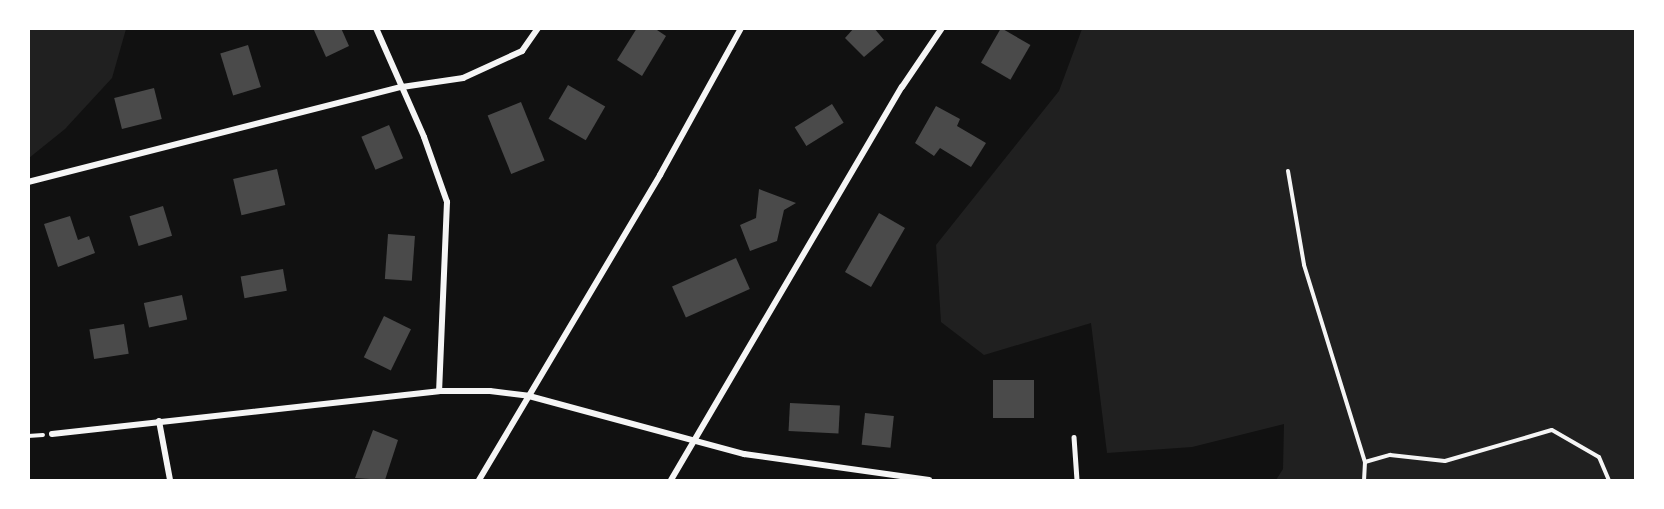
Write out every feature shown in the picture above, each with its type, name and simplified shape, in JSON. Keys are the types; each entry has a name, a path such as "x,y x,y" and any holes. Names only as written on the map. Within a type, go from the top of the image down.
{"street":[{"path":"376,28 447,202 439,391"},
{"path":"28,182 402,87 463,78 522,51 538,28"},
{"path":"479,480 660,175 741,28"},
{"path":"671,480 902,87 942,28"},
{"path":"52,434 439,391 529,396 744,454 929,480"},
{"path":"159,421 170,480"}],"lane":[{"path":"1074,437 1077,480"}],"path":[{"path":"1288,171 1304,265 1365,462 1364,480"},
{"path":"1365,462 1390,455 1445,461 1552,430 1599,457 1609,480"}],"shaded area":[{"path":"29,28 126,29 112,78 65,129 29,158"},
{"path":"1082,29 1635,29 1635,480 1276,480 1283,469 1284,424 1192,447 1107,453 1091,323 984,355 941,322 936,245 1059,91"}],"building":[{"path":"313,28 341,28 349,46 326,57"},
{"path":"637,28 654,28 666,36 642,76 617,60"},
{"path":"854,28 874,28 884,40 864,57 845,38"},
{"path":"1001,28 1030,45 1010,80 981,63"},
{"path":"248,45 261,87 233,96 220,53"},
{"path":"568,85 605,106 586,140 548,119"},
{"path":"154,88 162,119 122,129 114,98"},
{"path":"521,102 545,160 511,174 488,115"},
{"path":"832,104 844,123 806,146 795,127"},
{"path":"936,106 960,119 957,126 986,143 971,167 940,148 934,156 915,143"},
{"path":"389,125 403,158 375,170 361,137"},
{"path":"277,169 285,205 241,215 233,179"},
{"path":"759,189 796,203 784,210 777,241 750,251 740,225 756,218"},
{"path":"163,206 172,236 139,246 130,216"},
{"path":"879,213 905,228 871,287 845,272"},
{"path":"70,216 78,240 89,236 95,253 58,267 44,224"},
{"path":"388,234 415,236 412,281 385,279"},
{"path":"736,258 750,289 686,318 672,286"},
{"path":"283,269 287,291 244,298 241,276"},
{"path":"182,295 187,319 149,328 144,303"},
{"path":"384,316 411,329 391,370 364,357"},
{"path":"124,324 129,354 94,359 89,329"},
{"path":"993,380 1034,380 1034,418 993,418"},
{"path":"790,403 840,406 838,434 789,431"},
{"path":"865,413 894,416 890,448 862,445"},
{"path":"373,430 398,440 385,480 355,478"}]}
